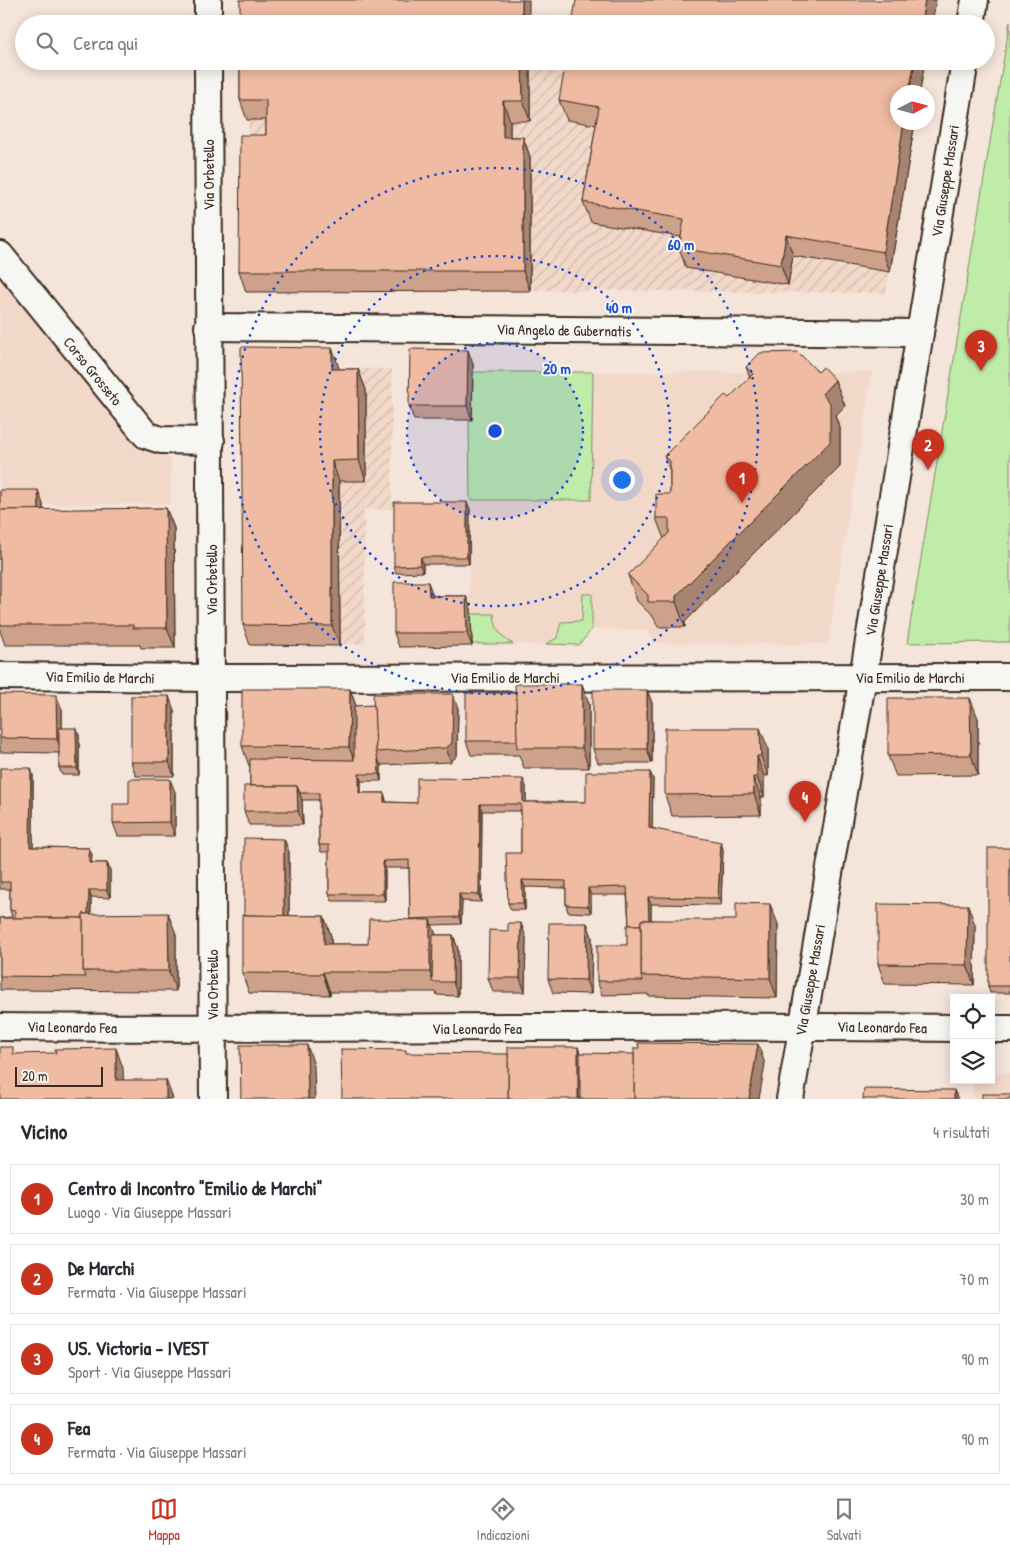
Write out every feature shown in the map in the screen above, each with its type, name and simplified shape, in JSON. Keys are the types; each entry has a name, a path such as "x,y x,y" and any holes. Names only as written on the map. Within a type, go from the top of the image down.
{"street":[{"path":"208,0 208,15"},
{"path":"972,15 975,0"},
{"name":"Via Orbetello","path":"208,70 213,1099"},
{"name":"Via Giuseppe Massari","path":"790,1099 863,677 963,70"},
{"name":"Corso Grosseto","path":"0,255 146,435 160,440 211,441"},
{"name":"Via Angelo de Gubernatis","path":"208,327 920,333"},
{"name":"Via Emilio de Marchi","path":"0,676 211,678 1010,677"},
{"name":"Via Leonardo Fea","path":"0,1027 213,1029 802,1026 950,1028"},
{"path":"995,1029 1010,1029"}],"shaded area":[{"path":"247,70 917,70 904,85 890,85 890,130 896,130 890,272 886,293 531,290 246,292 249,155"},
{"path":"0,270 143,448 171,459 171,504 0,504"},
{"path":"248,368 392,369 392,509 364,509 365,644 250,645"},
{"path":"473,372 872,372 828,644 652,643 652,638 645,630 592,629 579,645 472,644 471,610 469,609 469,420 472,419"},
{"path":"995,1073 1010,1073 1010,1099 973,1099 973,1084 995,1084"}],"green space":[{"path":"1010,21 1010,642 907,643"},
{"path":"473,372 593,372 591,500 470,500 469,420 472,419"},
{"path":"583,594 592,594 592,629 579,645 546,644 557,638 561,622 582,621"},
{"path":"471,614 494,614 499,632 513,644 472,644"}],"building":[{"path":"240,0 522,0 522,15 240,15"},
{"path":"576,0 925,0 922,15 574,15"},
{"path":"240,70 522,70 523,101 503,101 503,137 523,137 523,271 239,271 240,135 266,135 266,100 240,100"},
{"path":"564,70 913,70 910,85 890,85 890,130 903,130 883,252 786,235 781,265 679,248 684,219 583,202 599,107 559,100"},
{"path":"241,347 332,348 332,369 358,369 359,460 332,461 332,626 243,625"},
{"path":"410,349 468,350 467,406 409,406"},
{"path":"798,352 818,372 823,367 835,380 822,394 830,403 830,442 676,596 676,602 648,602 648,595 628,575 669,533 669,518 656,518 656,494 670,494 670,461 664,456 725,395 729,398 753,374 746,367 760,353"},
{"path":"0,490 38,490 39,510 0,510"},
{"path":"394,502 467,502 467,557 421,557 420,565 394,566"},
{"path":"166,508 167,628 133,628 133,625 0,625 0,510"},
{"path":"394,582 428,582 429,596 466,596 467,633 394,633"},
{"path":"515,684 582,684 582,748 517,748"},
{"path":"242,689 350,689 349,747 242,746"},
{"path":"593,690 647,690 647,749 593,749"},
{"path":"466,693 516,693 517,741 466,741"},
{"path":"0,694 56,695 57,739 0,738"},
{"path":"373,694 453,694 452,743 446,748 376,752"},
{"path":"131,696 169,696 169,762 131,762"},
{"path":"888,698 970,698 971,755 888,756"},
{"path":"374,705 379,774 359,774 359,793 384,793 384,802 417,803 417,778 523,779 523,802 586,802 586,772 650,772 649,828 721,842 718,898 648,897 649,920 641,920 641,925 629,925 627,887 588,888 588,906 566,905 566,881 522,880 523,903 508,903 506,853 521,853 521,804 480,804 479,895 459,894 459,917 410,919 409,860 383,861 383,894 329,894 329,845 319,845 319,793 300,793 297,786 250,786 250,759 354,760 354,706"},
{"path":"59,728 76,728 77,768 59,768"},
{"path":"665,728 760,728 761,756 757,756 757,777 753,777 754,794 665,795"},
{"path":"0,768 31,768 30,847 89,848 89,863 107,863 107,890 89,890 88,914 83,914 83,918 15,918 15,911 10,910 10,882 0,882"},
{"path":"129,779 170,779 170,822 113,823 113,804 129,804"},
{"path":"244,786 297,786 298,811 244,811"},
{"path":"244,838 284,839 284,916 244,915"},
{"path":"988,848 1010,848 1010,986 988,986"},
{"path":"736,903 770,904 770,978 641,976 641,920 736,920"},
{"path":"878,904 968,905 967,965 878,964"},
{"path":"168,913 169,971 83,971 83,914"},
{"path":"242,915 324,916 324,944 368,944 369,919 430,920 430,972 242,973"},
{"path":"0,918 83,918 83,971 85,977 0,976"},
{"path":"508,923 521,923 520,978 488,978 489,930 508,931"},
{"path":"549,923 587,923 586,980 548,979"},
{"path":"627,925 641,925 641,976 643,981 597,981 597,945 627,945"},
{"path":"433,935 453,935 453,982 432,982"},
{"path":"638,1043 758,1044 749,1099 634,1099 634,1048 639,1048"},
{"path":"240,1045 307,1045 308,1099 241,1099"},
{"path":"0,1047 13,1047 13,1054 56,1053 55,1049 116,1048 116,1080 166,1080 166,1099 0,1099"},
{"path":"508,1047 578,1047 578,1099 508,1099"},
{"path":"341,1049 406,1050 406,1053 508,1054 508,1099 342,1099"},
{"path":"580,1053 634,1054 634,1099 580,1099"},
{"path":"864,1089 954,1090 954,1099 863,1099"},
{"path":"982,1094 1010,1094 1010,1099 982,1099"}],"place":[{"name":"US. Victoria - IVEST","path":"981,371"},
{"name":"De Marchi","path":"928,470"},
{"name":"Centro di Incontro \"Emilio de Marchi\"","path":"742,503"},
{"name":"Fea","path":"805,822"}]}
